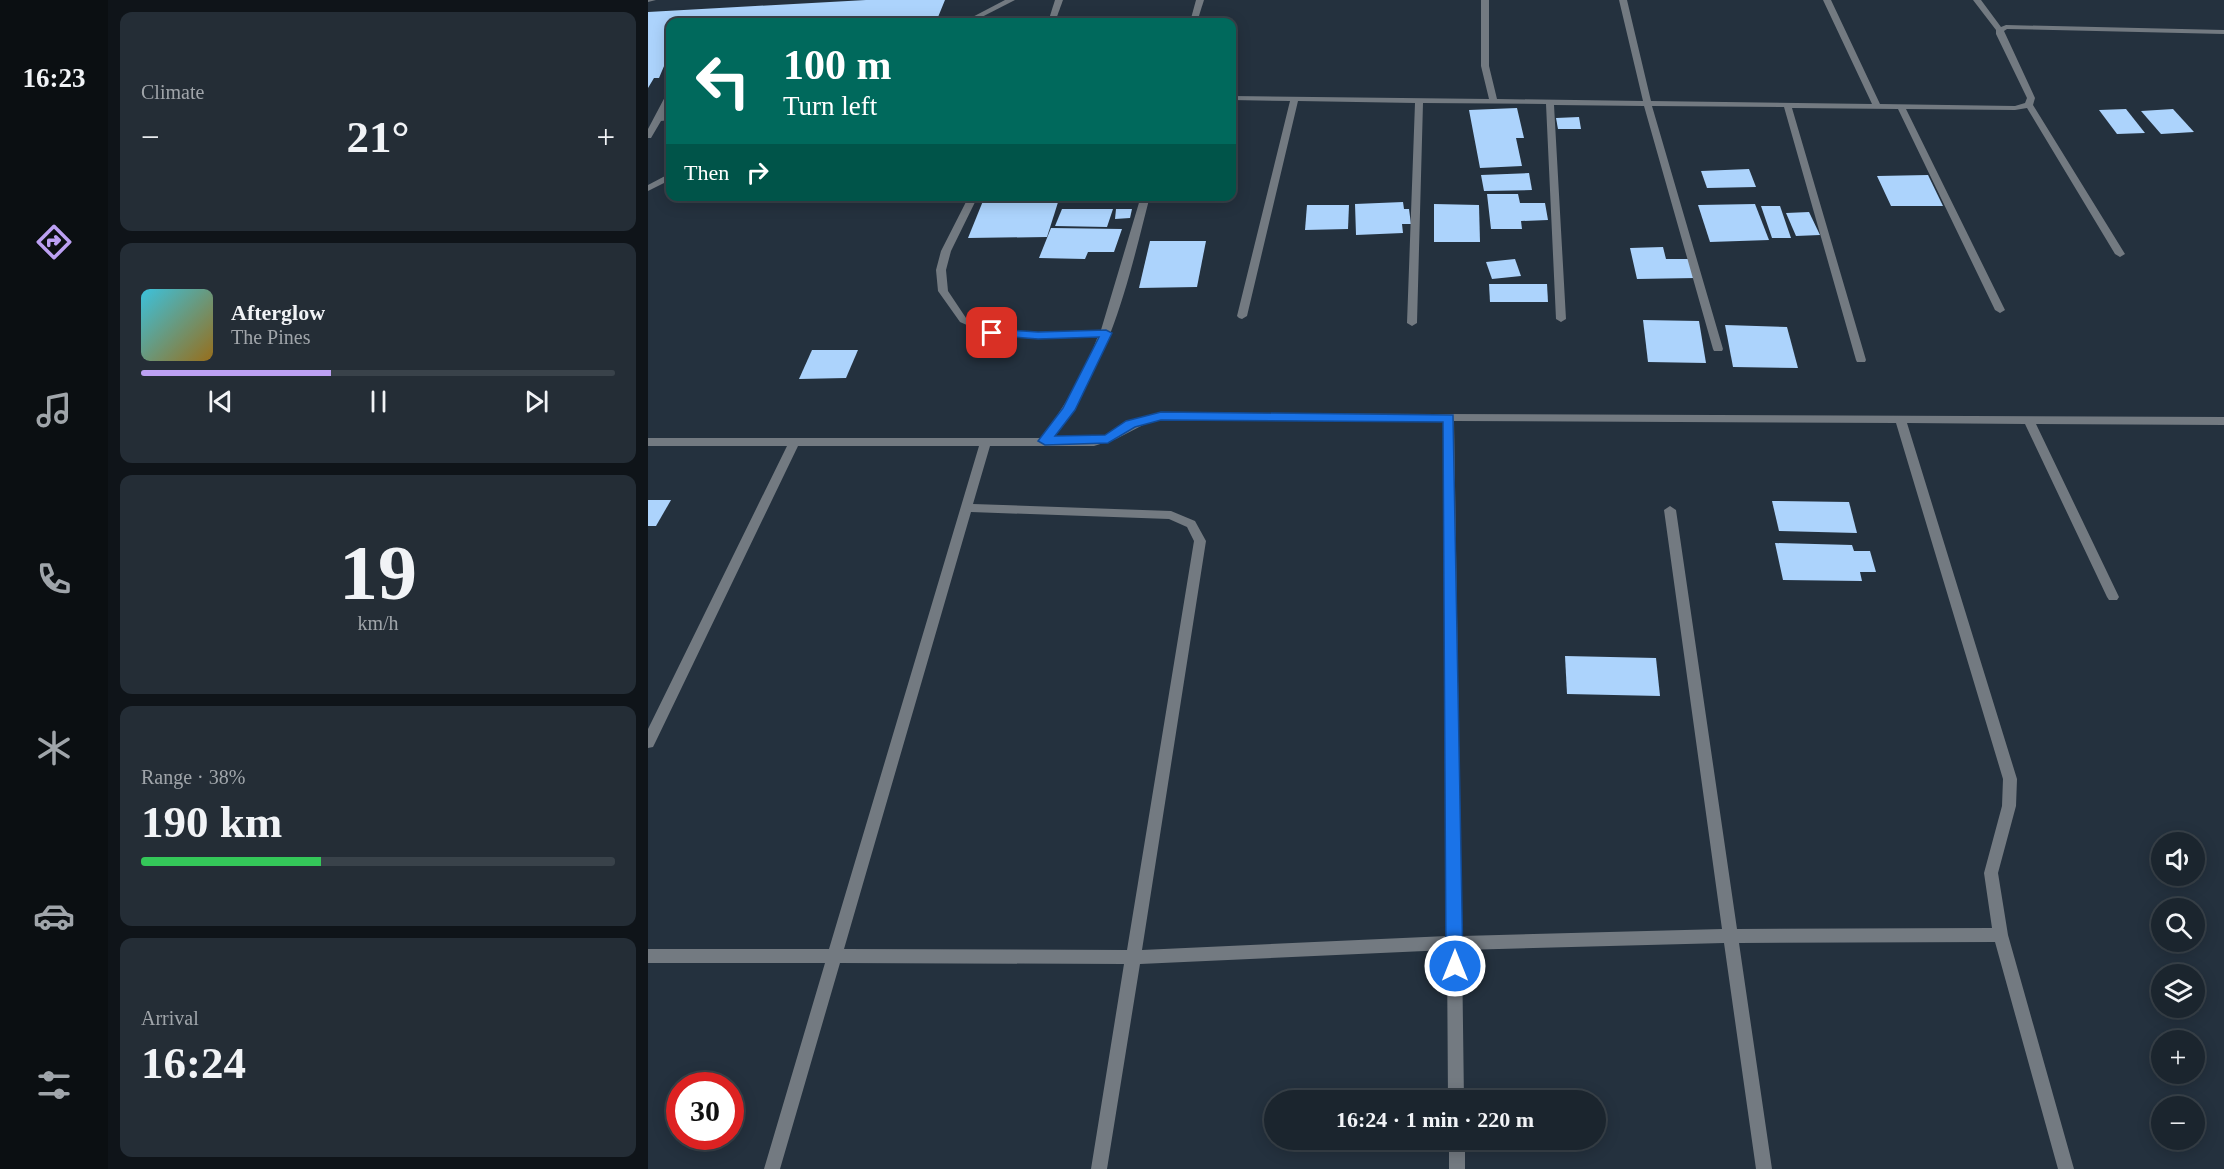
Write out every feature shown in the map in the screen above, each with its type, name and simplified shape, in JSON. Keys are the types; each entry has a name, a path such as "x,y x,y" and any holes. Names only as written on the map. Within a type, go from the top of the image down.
{"street":[{"path":"976,18 1011,0"},
{"path":"1052,18 1059,0"},
{"path":"1194,18 1200,0"},
{"path":"1485,0 1485,66 1493,101"},
{"path":"1623,0 1647,103 1718,349"},
{"path":"1827,0 1876,106"},
{"path":"1977,0 2000,30 2031,98 2029,105 2120,254"},
{"path":"2000,30 2027,27 2224,32"},
{"path":"1236,98 2015,108 2029,105"},
{"path":"1242,316 1295,99"},
{"path":"1412,323 1419,100"},
{"path":"1550,102 1561,319"},
{"path":"648,136 666,103"},
{"path":"1787,105 1861,360"},
{"path":"1901,106 2000,310"},
{"path":"658,119 666,118"},
{"path":"648,188 666,179"},
{"path":"972,201 946,251 940,270 943,291 963,321 992,333 1038,335 1106,333"},
{"path":"1045,441 1069,410 1106,333 1145,201"},
{"path":"648,442 1108,439 1137,422 1161,416 2224,421"},
{"path":"1449,418 1456,1090"},
{"path":"1900,419 2010,779 2009,806 1991,873 2001,935 2066,1169"},
{"path":"2029,420 2113,597"},
{"path":"772,1169 986,441"},
{"path":"648,744 794,442"},
{"path":"967,508 1171,515 1191,524 1200,541 1099,1169"},
{"path":"1670,510 1764,1169"},
{"path":"648,956 1133,957 1455,943 1730,936 2001,935"},
{"path":"1457,1150 1457,1169"}],"building":[{"path":"866,0 945,0 938,18 666,18 666,61 659,78 654,78 648,88 648,12"},
{"path":"1517,108 1524,138 1516,138 1522,166 1480,168 1469,110"},
{"path":"2126,109 2145,133 2117,134 2099,110"},
{"path":"2173,109 2194,132 2161,134 2141,111"},
{"path":"1579,117 1581,129 1558,129 1556,118"},
{"path":"1749,169 1756,187 1707,188 1701,171"},
{"path":"1529,173 1532,190 1484,191 1481,175"},
{"path":"1928,175 1943,206 1891,206 1877,176"},
{"path":"1487,194 1518,194 1520,203 1545,203 1548,220 1521,221 1522,229 1491,229"},
{"path":"983,201 1058,201 1047,237 968,238"},
{"path":"1403,202 1404,209 1409,209 1411,224 1402,224 1403,233 1356,235 1355,204"},
{"path":"1434,204 1479,205 1480,242 1434,242"},
{"path":"1755,204 1769,240 1710,242 1698,205"},
{"path":"1307,205 1349,205 1348,229 1305,230"},
{"path":"1761,206 1780,206 1791,238 1772,238"},
{"path":"1062,209 1113,209 1107,227 1055,226"},
{"path":"1116,209 1132,209 1130,218 1115,219"},
{"path":"1809,212 1820,235 1796,236 1786,213"},
{"path":"1051,228 1122,229 1114,252 1088,252 1085,259 1039,258"},
{"path":"1150,241 1206,241 1197,287 1139,288"},
{"path":"1663,247 1666,259 1691,259 1696,278 1637,279 1630,248"},
{"path":"1515,259 1521,276 1492,279 1486,262"},
{"path":"1489,284 1547,284 1548,302 1490,302"},
{"path":"1643,320 1699,321 1706,363 1648,362"},
{"path":"1725,325 1787,327 1798,368 1733,367"},
{"path":"812,350 858,350 846,378 799,379"},
{"path":"648,500 671,500 656,526 648,526"},
{"path":"1772,501 1849,502 1857,533 1779,531"},
{"path":"1775,543 1852,545 1854,551 1870,551 1876,572 1860,572 1862,581 1783,580"},
{"path":"1565,656 1656,658 1660,696 1567,694"}],"route":[{"path":"992,333 1038,335 1106,333 1069,410 1045,441 1094,442 1108,439 1119,434 1131,424 1161,416 1449,418 1455,966"}]}
